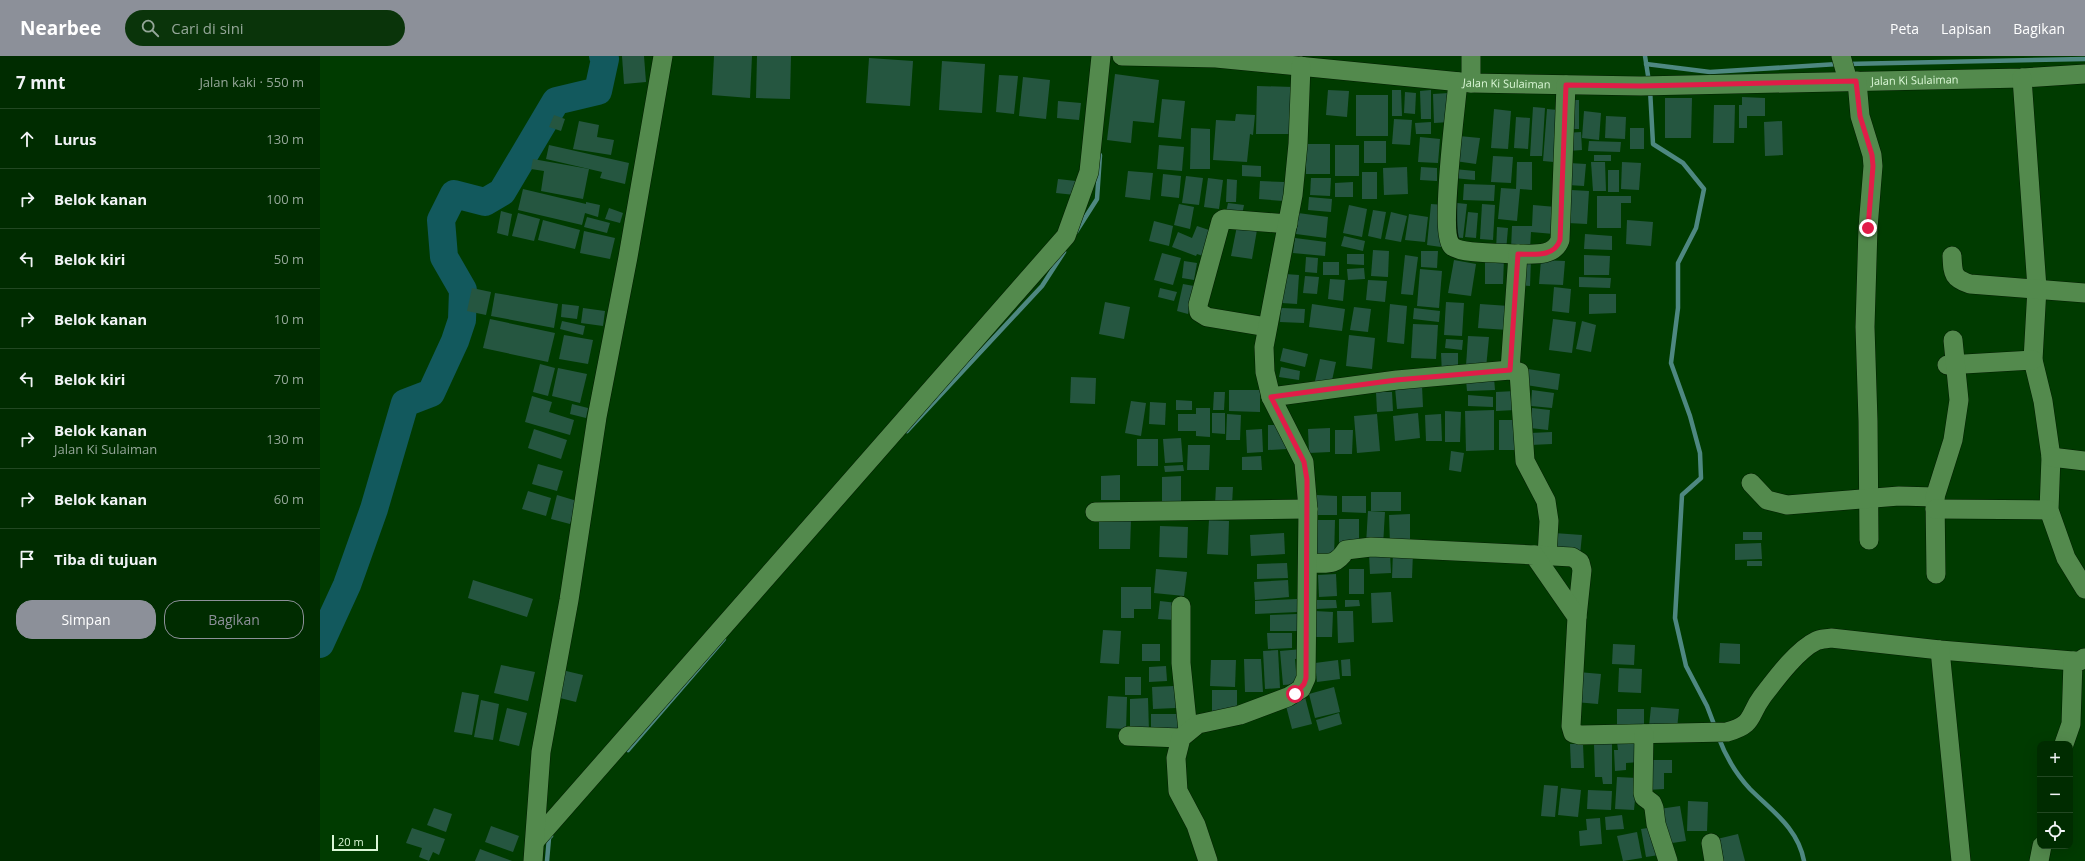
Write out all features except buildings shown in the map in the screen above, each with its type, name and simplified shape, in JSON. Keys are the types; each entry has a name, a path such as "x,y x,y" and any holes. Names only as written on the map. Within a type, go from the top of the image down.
{"street":[{"path":"533,861 541,752 569,600 597,417 628,257 663,56"},
{"path":"535,841 1066,236 1089,172 1101,56"},
{"name":"Jalan Ki Sulaiman","path":"1122,56 1216,58 1465,83 1566,85 1648,86 1846,70 2022,78 2085,74"},
{"path":"1471,59 1465,83 1448,190 1447,234 1449,243 1455,248 1518,254 1549,252 1559,244 1566,85"},
{"path":"1128,736 1185,735 1198,724 1240,715 1288,698 1301,689 1306,678 1308,563 1307,480 1304,462 1271,397 1265,372 1264,347 1293,195 1298,144 1301,66"},
{"path":"1846,70 1872,155 1873,166 1868,228 1865,327 1868,421 1867,499 1869,540"},
{"path":"2022,78 2037,288 2033,360 2043,401 2051,457 2049,510 2066,558 2085,590"},
{"path":"1267,327 1207,317 1199,312 1198,306 1222,221 1229,218 1288,224"},
{"path":"1510,370 1518,254"},
{"path":"1952,256 1953,273 1958,280 1970,284 2037,288 2085,293"},
{"path":"1936,574 1935,503 1953,440 1959,400 1951,365 1953,340"},
{"path":"1951,365 2033,360"},
{"path":"1271,397 1396,380 1510,370 1519,372 1521,375 1524,455 1532,477 1546,501 1549,521 1541,556 1577,617"},
{"path":"2051,457 2085,461"},
{"path":"1751,483 1767,500 1787,505 1899,496 1935,503 2049,510"},
{"path":"1095,512 1308,509"},
{"path":"1308,563 1330,564 1337,562 1346,550 1371,547 1572,557 1576,559 1582,566 1577,617 1571,726 1573,733 1644,734 1720,732 1741,728 1750,721 1761,698 1802,651 1816,640 1831,638 1940,650 2079,659 2071,724 2065,741"},
{"path":"1181,606 1181,663 1185,735 1176,758 1178,791 1196,825 1208,861"},
{"path":"1940,650 1961,861"},
{"path":"1644,734 1643,793 1644,798 1652,803 1654,808 1656,824 1668,861"},
{"path":"1710,843 1714,861"},
{"path":"2039,861 2041,849"}],"waterway":[{"path":"320,644 347,585 374,509 405,403 431,393 455,341 462,320 463,290 444,257 441,220 454,194 485,202 502,192 556,101 598,91 605,59 603,56"},
{"path":"1645,56 1649,82"},
{"path":"1847,64 2085,59"},
{"path":"1646,64 1710,72 1838,64"},
{"path":"1650,89 1653,144 1683,163 1704,189 1696,228 1678,263 1678,308 1671,363 1690,416 1700,453 1701,478 1682,495 1675,618 1686,666 1707,706 1715,727"},
{"path":"1076,232 1097,199 1100,155"},
{"path":"907,431 1042,286 1064,252"},
{"path":"628,750 724,639"},
{"path":"1718,736 1724,750 1740,777 1790,830 1801,849 1804,861"},
{"path":"547,861 549,838 551,836"}],"route":[{"path":"1295,694 1301,689 1306,678 1308,563 1307,480 1304,462 1271,397 1396,380 1510,370 1518,254 1540,254 1549,252 1559,244 1560,240 1566,85 1641,86 1856,81 1860,116 1872,155 1873,166 1868,228"}]}
